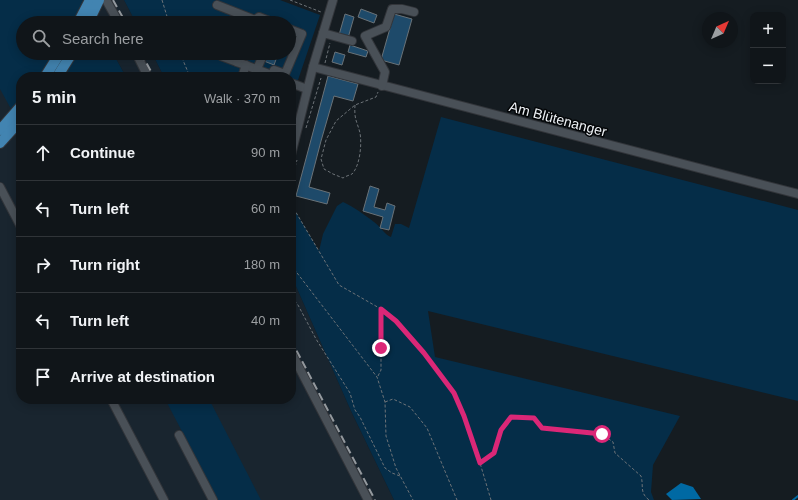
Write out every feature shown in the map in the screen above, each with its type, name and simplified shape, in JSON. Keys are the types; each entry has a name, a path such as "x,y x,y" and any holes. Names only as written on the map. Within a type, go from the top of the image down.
{"main road":[{"path":"82,16 90,0"},
{"path":"91,16 99,0"},
{"path":"48,72 56,60"},
{"path":"60,72 68,60"},
{"path":"0,130 16,112"},
{"path":"0,143 16,125"}],"street":[{"path":"106,0 115,16"},
{"path":"296,128 333,0"},
{"path":"217,5 242,16"},
{"path":"382,86 385,72 365,36 386,27 392,9 402,9 414,12"},
{"path":"296,32 302,34 296,48"},
{"path":"323,33 352,41"},
{"path":"140,60 146,72"},
{"path":"231,60 264,72"},
{"path":"257,69 261,60"},
{"path":"286,72 291,60"},
{"path":"244,72 246,65"},
{"name":"Am Blütenanger","path":"313,67 322,71 798,194"},
{"path":"296,85 307,89"},
{"path":"0,187 16,217"},
{"path":"296,362 368,500"},
{"path":"114,404 164,500"},
{"path":"179,435 213,500"}],"path":[{"path":"162,0 168,16"},
{"path":"290,0 329,16"},
{"path":"183,60 188,72"},
{"path":"306,130 322,71"},
{"path":"354,105 354,116 360,133 361,145 359,160 352,173 343,178 324,169 322,159 326,140 336,121 354,105 376,97 382,86"},
{"path":"296,212 339,285 381,309 396,321 424,353 454,393 464,416 491,500"},
{"path":"296,272 377,377 385,402 386,436 396,468 413,500"},
{"path":"296,303 316,339 350,393 355,410 360,417 385,468 400,476"},
{"path":"377,377 380,370 381,309"},
{"path":"385,402 393,399 410,407 427,428 457,500"},
{"path":"480,463 494,453 501,430 511,417 534,418 542,428 602,434 613,442 615,453 641,476 641,488 649,500"},
{"path":"643,500 645,496"}],"shaded area":[{"path":"0,0 86,0 94,16 16,16 16,60 117,60 123,72 16,72 16,118 0,89"},
{"path":"86,0 124,0 132,16 94,16"},
{"path":"124,0 280,0 320,15 297,83 296,72 162,72 156,60 296,60 296,16 132,16"},
{"path":"117,60 156,60 162,72 123,72"},
{"path":"0,62 16,89 16,404 296,404 296,286 351,411 394,500 0,500"},
{"path":"441,117 798,210 798,401 428,311 435,357 680,416 653,465 651,492 654,500 394,500 351,411 296,286 296,212 319,251 323,234 337,206 343,202 367,217 391,237 395,224 401,224 409,228"},
{"path":"168,404 212,404 261,500 218,500"}],"water":[{"path":"681,483 693,487 701,499 672,500 666,494"}],"building":[{"path":"361,9 377,15 374,23 358,17"},
{"path":"345,14 354,17 348,38 339,35"},
{"path":"394,14 412,19 399,65 381,60"},
{"path":"350,45 368,51 366,57 348,52"},
{"path":"335,52 345,55 342,65 332,62"},
{"path":"264,60 276,60 274,65"},
{"path":"328,76 358,84 353,101 334,96 309,187 330,193 327,204 296,196"},
{"path":"370,186 379,189 374,207 385,210 387,203 395,206 389,230 380,228 383,217 363,211"}],"waterway":[{"path":"793,500 798,496"}],"railway":[{"path":"113,0 122,16"},
{"path":"145,60 151,72"},
{"path":"296,350 375,500"}],"route":[{"path":"381,348 381,309 396,321 424,353 454,393 464,416 480,463 494,453 501,430 511,417 534,418 542,428 602,434"}]}
